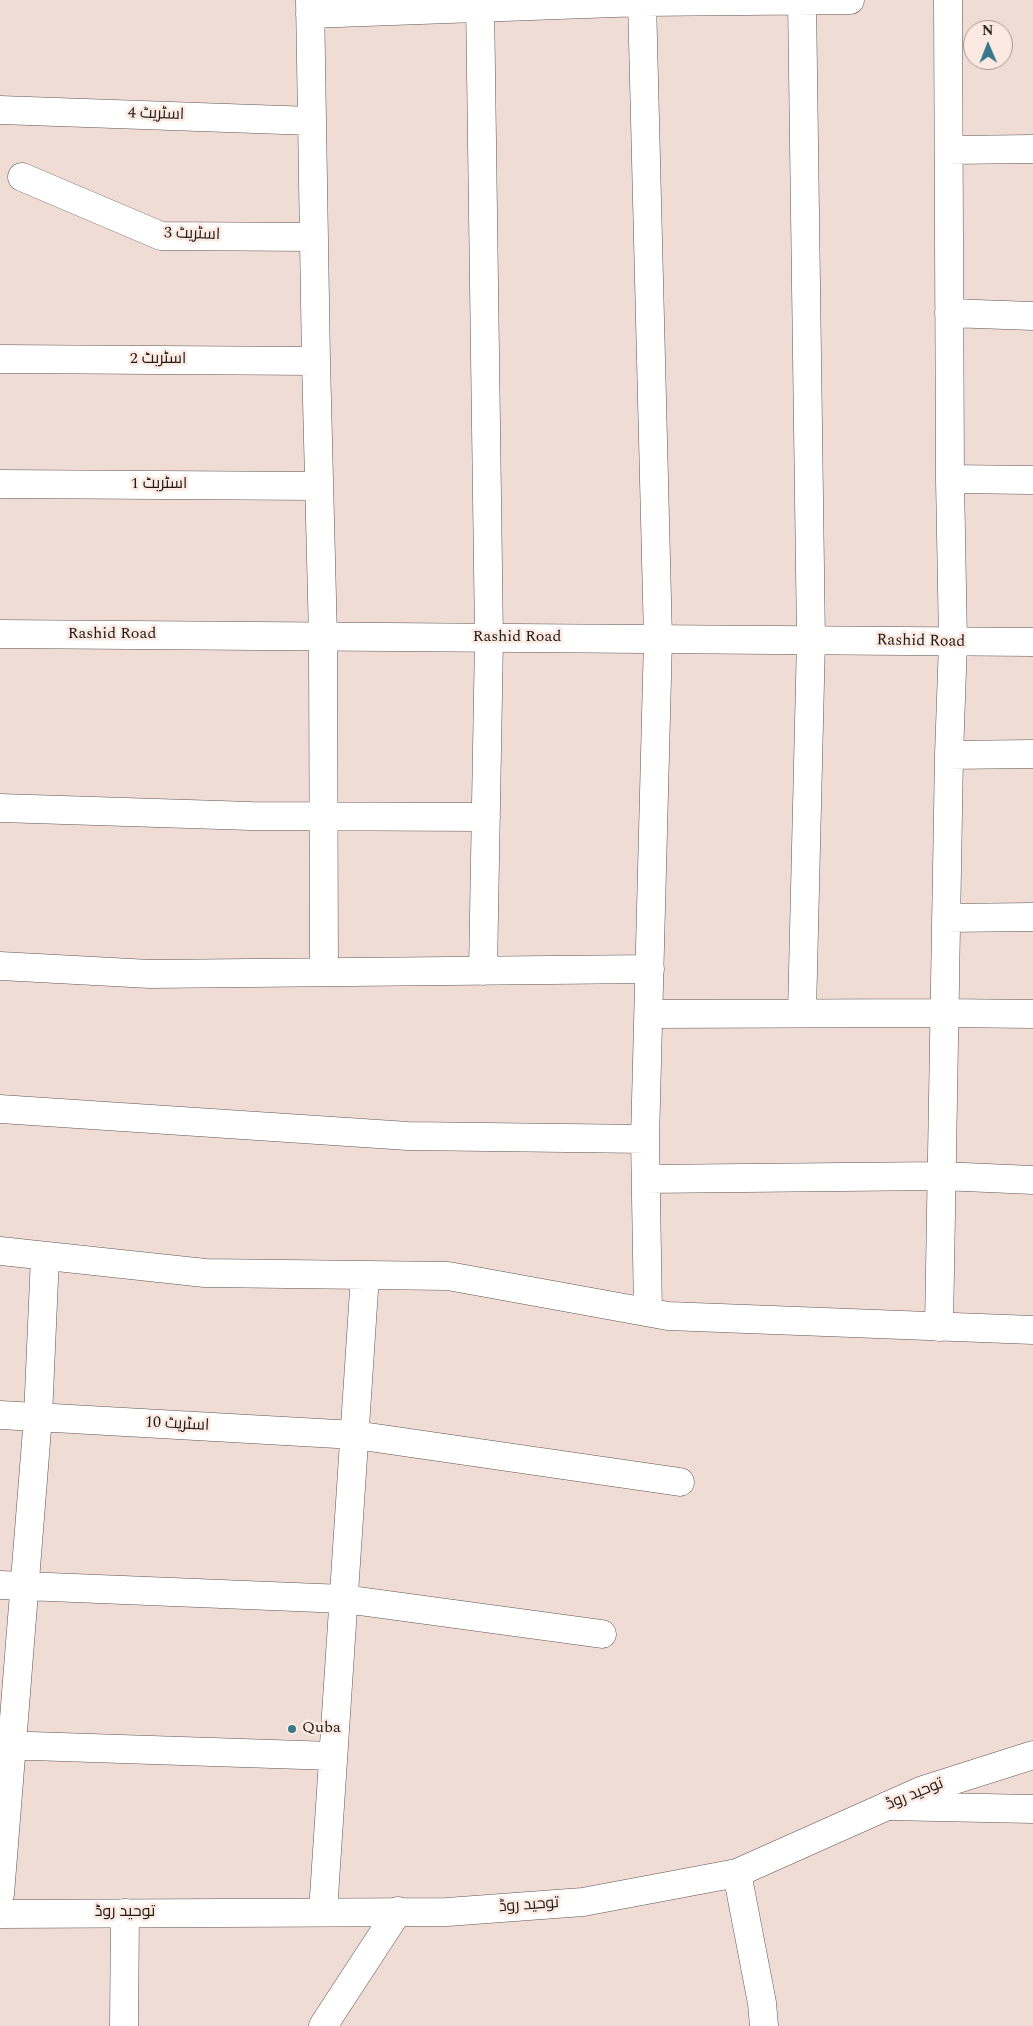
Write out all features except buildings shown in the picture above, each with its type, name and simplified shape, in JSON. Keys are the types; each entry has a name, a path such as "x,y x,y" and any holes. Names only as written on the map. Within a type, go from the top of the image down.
{"street":[{"path":"324,972 324,637 318,486 310,7 642,1 850,0"},
{"path":"939,1327 948,755 953,642 950,479 948,0"},
{"path":"642,1 658,639 645,1139 648,1312"},
{"path":"802,1 810,640 802,1013"},
{"path":"480,5 489,638 483,971"},
{"name":"اسٹریٹ 4","path":"0,110 312,121"},
{"path":"949,150 1033,148"},
{"name":"اسٹریٹ 3","path":"22,177 161,236 314,237"},
{"path":"949,313 1033,316"},
{"name":"اسٹریٹ 2","path":"0,359 316,361"},
{"path":"950,479 1033,480"},
{"name":"اسٹریٹ 1","path":"0,484 318,486"},
{"name":"Rashid Road","path":"0,634 1033,642"},
{"path":"948,755 1033,754"},
{"path":"0,808 251,816 486,817"},
{"path":"946,918 1033,917"},
{"path":"0,966 150,974 650,969"},
{"path":"648,1014 1033,1014"},
{"path":"0,1109 408,1136 645,1139"},
{"path":"646,1179 942,1176 1033,1180"},
{"path":"0,1251 205,1273 448,1276 668,1316 1033,1330"},
{"path":"0,1894 12,1586 38,1417 45,1256"},
{"path":"323,1912 365,1275"},
{"name":"اسٹریٹ 10","path":"0,1414 354,1435 680,1482"},
{"path":"12,1586 344,1599 602,1634"},
{"path":"6,1745 333,1756"},
{"name":"توحید روڈ","path":"0,1914 447,1912 582,1902 737,1873 923,1790 1033,1755"},
{"path":"887,1806 1033,1809"},
{"path":"737,1873 762,2004 764,2026"},
{"path":"323,2026 398,1911"},
{"path":"124,2026 125,1913"}],"place":[{"name":"Quba","path":"292,1729"}]}
